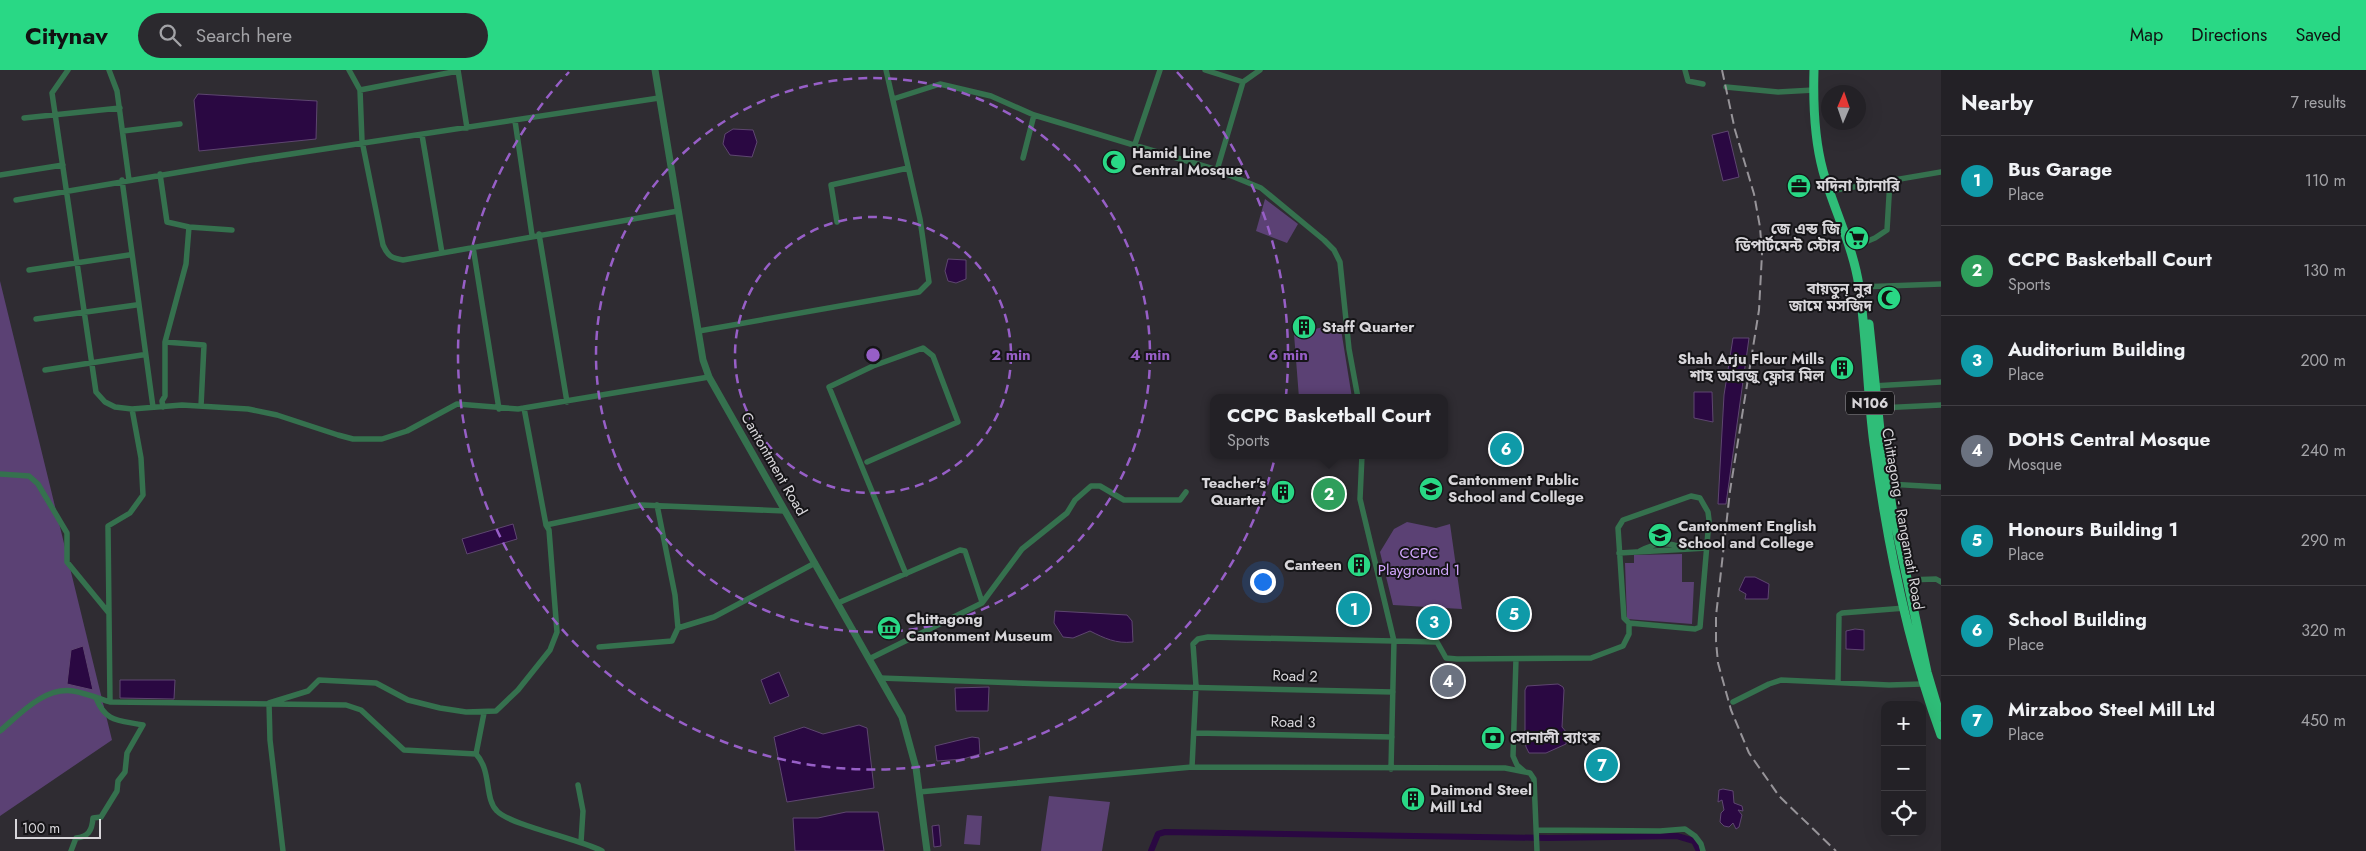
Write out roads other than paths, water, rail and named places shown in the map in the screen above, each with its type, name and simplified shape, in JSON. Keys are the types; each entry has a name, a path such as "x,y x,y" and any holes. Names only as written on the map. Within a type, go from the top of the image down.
{"highway":[{"name":"Chittagong - Rangamati Road","path":"1814,70 1818,149 1853,247 1862,287 1881,488 1904,608 1922,684 1941,735"},
{"name":"Chittagong - Rangamati Road","path":"1819,70 1822,136 1832,190"},
{"name":"Chittagong - Rangamati Road","path":"1872,386 1878,408 1888,484 1906,580 1927,672 1941,718"}],"street":[{"path":"68,70 52,93 96,392 105,402 115,407 132,409 201,406 248,408 277,415 338,436 364,440 382,439 407,431 457,404 499,409 524,408 709,377"},
{"path":"109,70 118,91 129,180"},
{"path":"349,70 360,90 363,144 383,245 387,255 394,259 403,260 678,211"},
{"path":"360,90 458,70 467,128"},
{"name":"Cantontment Road","path":"655,70 698,331 709,377 902,717 916,768 927,851"},
{"path":"698,331 919,292 929,282 920,219 886,70"},
{"path":"1134,147 1160,70"},
{"path":"1205,70 1243,82"},
{"path":"1217,170 1243,82 1260,70"},
{"path":"1685,70 1688,81 1703,84"},
{"path":"893,99 940,84 991,96 1034,115 1134,147 1217,170 1262,188 1334,250 1340,262 1349,350 1357,394"},
{"path":"1726,87 1778,92 1814,90"},
{"path":"16,200 122,180 660,98"},
{"path":"24,118 120,108"},
{"path":"1023,158 1034,115"},
{"path":"515,121 568,402"},
{"path":"123,131 180,124"},
{"path":"422,135 442,252"},
{"path":"0,175 63,165"},
{"path":"837,222 831,185 908,168"},
{"path":"1832,190 1941,172"},
{"path":"160,174 167,222 189,227 232,230"},
{"path":"122,180 153,407"},
{"path":"1853,247 1875,238 1887,230 1890,180"},
{"path":"163,407 162,401 165,396 165,342 186,264 189,227"},
{"path":"473,247 499,409"},
{"path":"29,270 129,255"},
{"path":"1862,287 1941,284"},
{"path":"36,319 136,305"},
{"path":"165,342 204,345 201,406"},
{"path":"867,462 958,422 932,356 923,348 873,366 829,387 906,574"},
{"path":"45,370 142,355"},
{"path":"1872,386 1941,382"},
{"path":"1878,408 1941,405"},
{"path":"269,703 308,691 319,680 376,684 408,700 440,708 484,713 496,712 518,690 550,650 557,632 549,530 546,526 524,408"},
{"path":"110,702 108,526 130,513 144,495 141,458 132,409"},
{"path":"1362,459 1360,499 1394,641 1391,769"},
{"path":"0,474 29,476 38,484 67,533 67,562 108,612"},
{"path":"1888,484 1941,487"},
{"path":"869,659 982,603 1022,549 1067,513 1075,500 1091,486 1100,486 1124,500 1180,500 1186,492"},
{"path":"1691,496 1700,498 1708,512 1707,548 1700,627 1695,629 1629,623 1624,618 1619,553 1618,528 1623,520 1691,496"},
{"path":"546,526 641,504 785,511"},
{"path":"599,647 672,641 678,628 675,595 657,505"},
{"path":"1619,553 1707,548"},
{"path":"838,603 960,550 965,551 978,591 983,599 982,603"},
{"path":"678,628 714,617 815,563"},
{"path":"1906,580 1939,580"},
{"path":"1838,682 1839,615 1842,613 1904,608"},
{"path":"1192,767 1196,686 1193,644 1198,639 1208,637 1437,642 1446,658 1597,657 1623,646 1628,634 1629,623"},
{"path":"1516,659 1514,756 1517,765 1524,771"},
{"name":"Road 2","path":"880,678 1393,692"},
{"path":"1733,702 1769,684 1782,680 1880,685 1922,684"},
{"path":"0,731 44,696 63,691 73,691 110,702 346,705 361,710 404,750 476,754 484,762 491,800 496,811 508,819 581,842 602,851"},
{"path":"71,851 76,838 84,837 88,834 94,818 101,817 108,803 113,798 118,781 125,772 128,753 143,725 108,717 102,712 96,698"},
{"path":"269,703 270,740 283,851"},
{"path":"476,754 484,713"},
{"name":"Road 3","path":"1194,733 1392,737"},
{"path":"919,792 1192,767 1505,768 1530,773 1534,779 1537,832 1536,851"},
{"path":"578,785 583,811 581,842"},
{"path":"1537,832 1685,829 1695,836 1701,844 1703,851"}],"waterway":[{"path":"1151,851 1158,834 1165,832 1548,838 1677,836 1694,841 1699,851"}],"railway":[{"path":"1722,70 1735,130 1754,194 1760,227 1762,254 1759,310 1730,491 1716,616 1718,663 1731,710 1749,753 1779,796 1836,851"}],"place":[{"name":"Hamid Line Central Mosque","path":"1114,162"},
{"name":"মদিনা ট্যানারি","path":"1799,186"},
{"name":"জে এন্ড জি ডিপার্টমেন্ট স্টোর","path":"1857,238"},
{"name":"বায়তুন্ নুর জামে মসজিদ","path":"1889,298"},
{"name":"Staff Quarter","path":"1304,327"},
{"name":"Shah Arju Flour Mills শাহ আরজু ফ্লোর মিল","path":"1842,368"},
{"name":"School Building","path":"1506,449"},
{"name":"Cantonment Public School and College","path":"1431,489"},
{"name":"Teacher's Quarter","path":"1283,492"},
{"name":"CCPC Basketball Court","path":"1329,494"},
{"name":"Cantonment English School and College","path":"1660,535"},
{"name":"Canteen","path":"1359,565"},
{"name":"Bus Garage","path":"1354,609"},
{"name":"Honours Building 1","path":"1514,614"},
{"name":"Auditorium Building","path":"1434,622"},
{"name":"Chittagong Cantonment Museum","path":"889,628"},
{"name":"DOHS Central Mosque","path":"1448,681"},
{"name":"সোনালী ব্যাংক","path":"1493,738"},
{"name":"Mirzaboo Steel Mill Ltd","path":"1602,765"},
{"name":"Daimond Steel Mill Ltd","path":"1413,799"}],"park label":[{"name":"CCPC Playground 1","path":"1419,562"}]}
